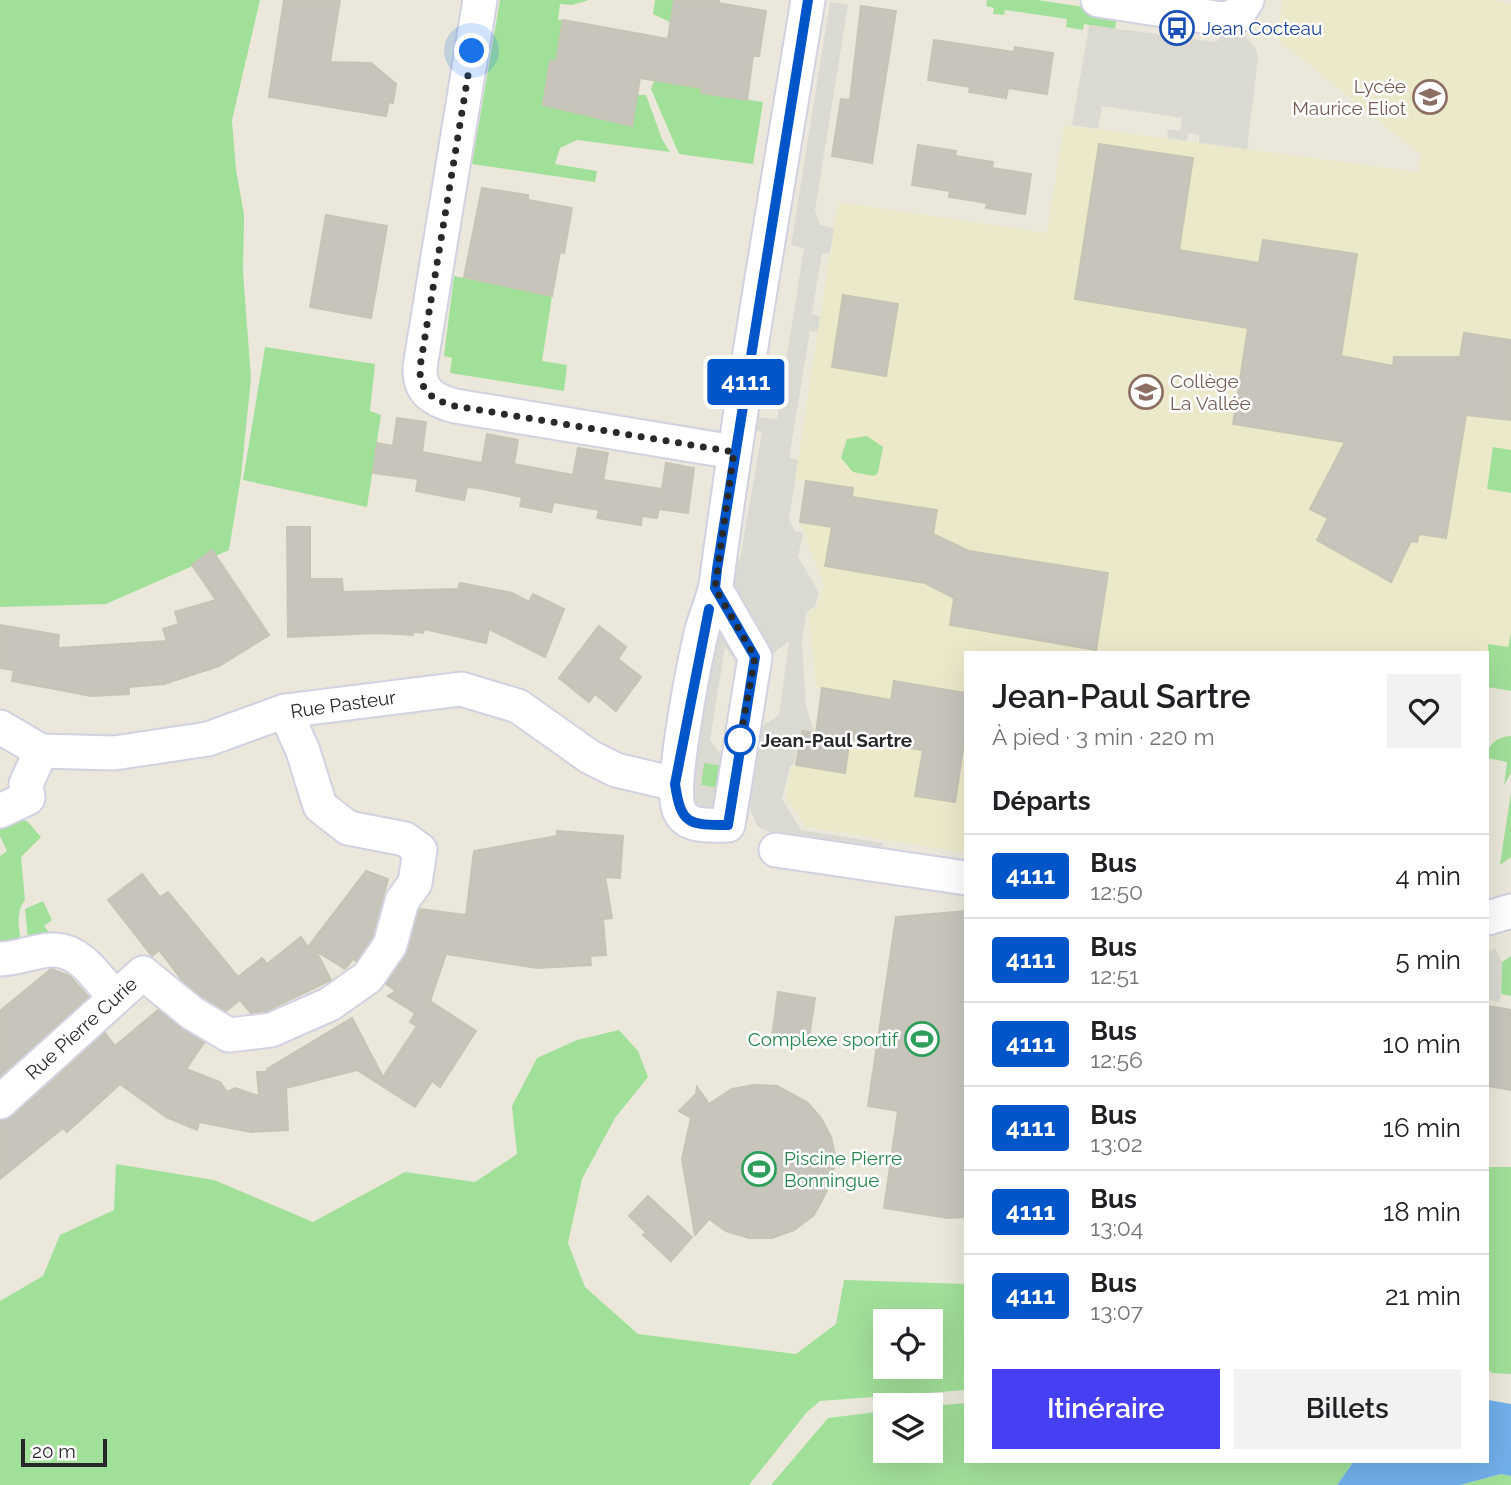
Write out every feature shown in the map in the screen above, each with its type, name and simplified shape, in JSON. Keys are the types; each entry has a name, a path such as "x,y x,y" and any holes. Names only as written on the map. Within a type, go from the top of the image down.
{"street":[{"path":"480,0 420,367 422,386 432,398 455,406 734,452"},
{"path":"715,588 755,657 728,825 702,825 688,821 679,810 675,784 702,630 715,588 734,452 808,0"},
{"path":"1098,0 1222,19 1242,8"},
{"name":"Rue Pasteur","path":"0,727 41,751 114,753 208,739 285,711 461,689 518,706 590,757 616,770 675,784"},
{"name":"Rue Pierre Curie","path":"0,1101 143,973 156,980 192,1013 229,1035 271,1030 330,1004 368,977 390,945 402,901 415,883 420,850 405,839 348,828 320,806 303,751 285,711"},
{"path":"0,811 28,799 26,784 41,751"},
{"path":"776,850 964,878"},
{"path":"1489,918 1511,911"},
{"path":"0,959 14,959 56,950 81,959 115,998"}],"shaded area":[{"path":"1283,0 1492,0 1511,4 1511,691 1489,687 1489,651 964,651 964,853 806,827 786,797 791,768 796,765 802,731 816,732 822,689 816,687 809,613 817,607 824,585 800,522 806,481 795,480 838,202 1047,233 1064,125 1418,172 1421,155 1276,38"},
{"path":"830,2 848,5 815,210 820,225 834,228 830,254 822,253 812,314 820,316 818,332 810,331 789,458 798,460 789,520 795,531 803,533 798,557 819,592 815,606 806,613 802,642 806,706 814,731 801,730 794,764 790,767 782,799 801,830 883,843 881,850 780,838 757,826 747,800 756,730 779,715 789,641 767,658 730,583 731,558 740,559 762,432 754,430 755,417 777,419 804,248 791,245"},
{"path":"1089,25 1216,42 1228,30 1242,33 1256,48 1258,58 1247,149 1199,143 1199,135 1188,133 1187,141 1167,138 1168,129 1180,131 1182,118 1102,106 1098,129 1072,125"},
{"path":"725,626 742,670 725,647 710,740 726,766 704,763 701,785 722,789 720,803 704,811 687,800 712,632"},
{"path":"1495,948 1502,962 1500,1002 1489,1000 1489,951"}],"green space":[{"path":"0,0 260,0 232,120 236,170 244,215 243,273 251,378 241,476 229,550 106,604 0,607"},
{"path":"500,0 589,0 572,5 560,4 558,20 563,20 556,62 549,62 543,105 632,126 635,95 646,95 662,139 670,152 577,140 560,148 555,164 597,171 595,182 472,164"},
{"path":"655,0 674,0 670,22 653,14"},
{"path":"987,0 1037,0 1118,12 1115,29 1084,24 1083,30 1066,27 1067,19 1005,10 1004,15 993,14 994,8 986,6"},
{"path":"654,81 702,88 702,93 763,102 753,164 679,154 651,89"},
{"path":"454,276 552,296 542,361 567,365 564,391 450,373 452,358 444,356"},
{"path":"265,347 375,364 370,411 381,415 367,507 243,480"},
{"path":"867,436 883,447 878,473 874,476 853,472 841,458 847,439"},
{"path":"1493,447 1511,450 1511,493 1487,489"},
{"path":"1511,632 1511,691 1489,687 1488,644 1508,647"},
{"path":"1511,736 1511,773 1504,785 1507,762 1489,758 1489,749 1501,738"},
{"path":"704,762 726,766 722,789 701,785"},
{"path":"1511,792 1511,857 1500,865"},
{"path":"19,818 28,822 41,837 21,857 25,900 20,911 19,924 23,950 0,951 0,856 7,851 0,836 0,820"},
{"path":"43,901 52,920 44,926 49,932 29,949 25,909"},
{"path":"1511,956 1511,996 1501,994 1502,962"},
{"path":"619,1030 638,1051 648,1077 615,1118 582,1179 568,1243 585,1287 638,1334 796,1354 836,1324 844,1280 964,1284 964,1390 873,1393 873,1397 820,1401 807,1412 749,1485 0,1485 0,1301 43,1276 60,1235 114,1210 116,1164 214,1180 313,1222 405,1172 475,1182 517,1154 512,1106 537,1058 577,1040"},
{"path":"1489,1167 1511,1167 1511,1374 1492,1373 1489,1370"},
{"path":"964,1403 964,1463 1353,1463 1337,1485 771,1485 828,1418 873,1412 873,1463 943,1463 943,1405"},
{"path":"1501,1474 1511,1476 1511,1485 1460,1485"}],"water":[{"path":"1489,1400 1511,1404 1511,1476 1501,1474 1460,1485 1337,1485 1353,1463 1489,1463"}],"building":[{"path":"284,0 340,0 330,62 371,63 396,84 393,103 389,102 386,116 269,97"},
{"path":"674,0 719,0 718,3 766,11 759,56 753,56 747,100 701,93 702,88 640,78 632,126 543,105 550,61 556,62 563,20 668,39"},
{"path":"861,6 896,11 872,163 832,156 841,99 850,100"},
{"path":"934,40 1014,52 1015,47 1053,53 1047,94 1008,88 1006,98 969,92 970,87 928,80"},
{"path":"1099,144 1193,158 1179,250 1259,263 1263,240 1357,254 1341,356 1393,366 1394,357 1460,357 1464,333 1511,340 1511,420 1466,415 1446,538 1419,534 1417,542 1411,541 1391,582 1317,540 1328,518 1310,509 1345,442 1233,424 1248,328 1075,299"},
{"path":"918,145 956,151 955,156 993,162 992,168 1031,174 1025,214 986,208 987,203 949,197 950,191 912,185"},
{"path":"482,188 528,195 528,200 572,208 564,253 560,252 552,296 464,277"},
{"path":"326,215 387,226 371,318 310,307"},
{"path":"843,295 898,304 886,376 832,367"},
{"path":"397,418 426,422 422,452 482,463 487,434 518,440 514,464 573,475 578,448 608,453 603,480 662,489 666,463 694,468 688,513 659,509 657,518 642,516 641,525 597,518 599,510 554,502 551,512 520,506 522,497 478,488 467,487 464,500 416,491 418,479 373,473 377,443 393,446"},
{"path":"806,481 853,488 852,497 937,510 933,534 969,551 1108,573 1096,650 950,625 954,598 925,583 825,566 832,527 800,522"},
{"path":"287,527 310,527 310,579 342,579 343,592 458,589 460,583 512,593 529,602 533,594 564,609 545,657 489,629 486,643 424,629 423,633 413,632 413,635 377,633 288,637"},
{"path":"212,550 269,635 219,666 164,684 129,687 129,694 91,696 12,681 14,670 0,668 0,625 59,635 58,648 167,641 163,629 179,624 175,612 216,600 192,565"},
{"path":"599,626 626,647 618,659 641,677 616,711 595,694 589,702 559,678"},
{"path":"894,681 964,693 964,742 955,802 915,796 923,750 850,739 845,773 796,765 802,731 816,733 822,688 891,700"},
{"path":"557,831 623,836 620,878 605,877 612,918 603,919 606,955 590,956 591,965 537,968 446,954 430,1001 476,1031 440,1087 432,1081 415,1107 357,1070 286,1088 288,1130 251,1132 199,1122 197,1130 166,1117 120,1084 67,1132 63,1128 0,1179 0,1121 13,1116 105,1033 115,1046 158,1010 204,1043 186,1069 220,1082 227,1092 235,1088 259,1096 257,1072 267,1072 267,1069 352,1018 383,1077 417,1026 410,1022 415,1013 388,996 396,991 386,984 408,950 420,909 466,915 474,851 557,836"},
{"path":"366,871 388,879 372,937 356,961 353,959 345,969 316,951 331,980 266,1011 251,1013 240,1000 226,1011 203,997 182,980 159,950 152,956 108,900 142,874 160,897 168,892 238,977 262,958 267,964 301,937 308,947"},
{"name":"Complexe sportif","path":"964,911 964,1217 948,1218 884,1208 898,1111 868,1106 896,917"},
{"path":"51,969 70,976 88,997 0,1076 0,1011"},
{"path":"778,992 815,998 808,1044 772,1038"},
{"path":"1489,1006 1511,1010 1511,1090 1489,1086"},
{"name":"Piscine Pierre Bonningue","path":"753,1085 777,1086 807,1102 821,1118 831,1137 835,1155 833,1179 814,1215 794,1230 772,1238 749,1238 726,1231 709,1219 695,1235 682,1159 691,1118 679,1111 696,1094 697,1087 709,1104 732,1089"},
{"path":"648,1196 692,1237 671,1261 643,1235 646,1232 629,1216"}],"bus line":[{"name":"4111","path":"709,609 702,630 675,784 679,810 688,821 702,825 728,825 755,657 715,588 734,452 808,0"}],"place":[{"name":"Jean Cocteau","path":"1177,28"},
{"name":"Lycée Maurice Eliot","path":"1430,97"},
{"name":"Collège La Vallée","path":"1146,392"},
{"name":"Jean-Paul Sartre","path":"740,740"},
{"name":"Complexe sportif","path":"922,1039"},
{"name":"Piscine Pierre Bonningue","path":"759,1169"}],"route":[{"path":"472,51 420,367 422,386 432,398 455,406 734,452 715,588 755,657 740,740"}]}
